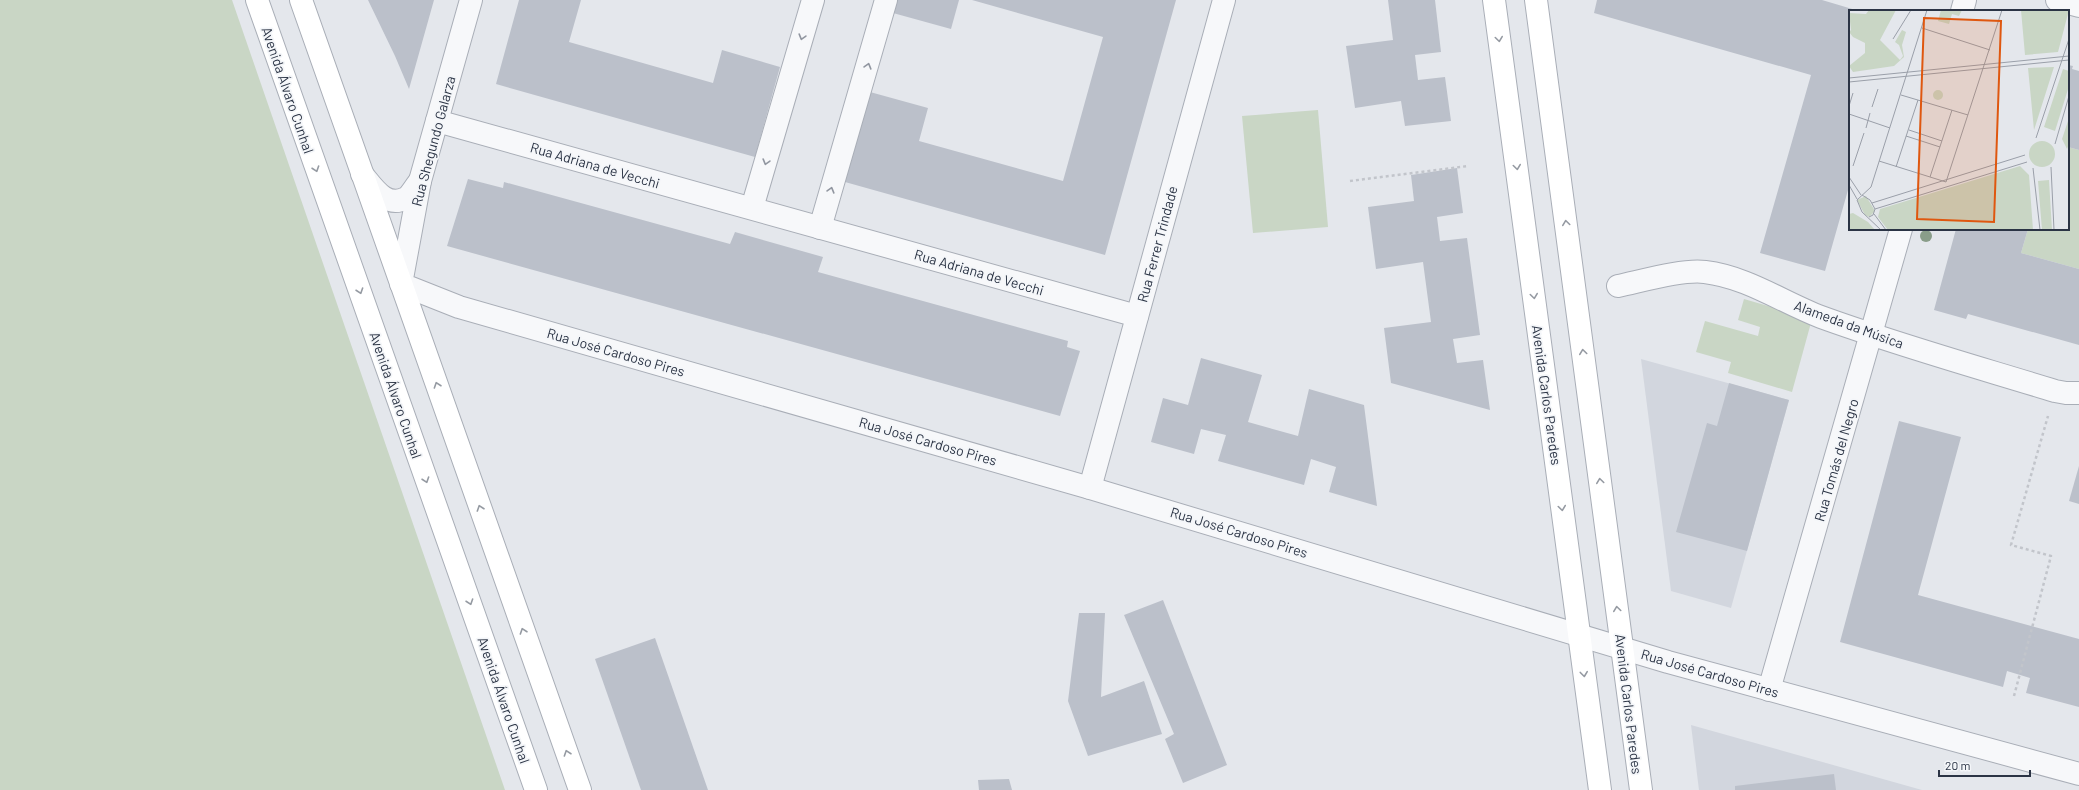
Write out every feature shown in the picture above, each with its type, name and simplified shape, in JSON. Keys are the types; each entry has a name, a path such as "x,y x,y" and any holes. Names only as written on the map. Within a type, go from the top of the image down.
{"street":[{"name":"Avenida Álvaro Cunhal","path":"256,0 536,790"},
{"path":"301,0 580,790"},
{"name":"Rua Shegundo Galarza","path":"401,284 420,181 471,0"},
{"path":"752,208 813,0"},
{"path":"820,228 886,0"},
{"name":"Rua Ferrer Trindade","path":"1090,488 1224,0"},
{"name":"Avenida Carlos Paredes","path":"1494,0 1600,790"},
{"name":"Avenida Carlos Paredes","path":"1536,0 1641,790"},
{"path":"1962,10 1965,0"},
{"path":"2057,0 2079,6"},
{"name":"Rua Adriana de Vecchi","path":"437,121 1137,316"},
{"path":"362,174 382,197 394,200 406,198 420,181"},
{"name":"Rua Tomás del Negro","path":"1769,690 1872,335 1901,230"},
{"name":"Alameda da Música","path":"1618,286 1704,272 1724,276 1761,289 1819,316 1872,335 2055,391 2079,393"},
{"name":"Rua José Cardoso Pires","path":"401,284 459,307 1090,488 1622,648 1769,690 2079,774"}],"path":[{"path":"1350,181 1468,166"},
{"path":"2014,696 2051,556 2011,545 2055,391"}],"shaded area":[{"path":"1641,359 1789,400 1731,608 1671,591"},
{"path":"1691,725 1922,790 1699,790"}],"green space":[{"path":"0,0 232,0 505,790 0,790"},
{"path":"1318,110 1328,227 1253,233 1242,116"},
{"path":"2069,147 2079,150 2079,269 2021,253 2028,230 2069,230"},
{"path":"1744,299 1812,319 1792,392 1728,373 1731,362 1696,352 1705,321 1758,336 1760,327 1738,320"}],"building":[{"path":"368,0 434,0 409,89 395,56"},
{"path":"519,0 581,0 569,42 713,83 722,50 780,67 755,157 496,84"},
{"path":"897,0 959,0 951,29 893,13"},
{"path":"972,0 1176,0 1105,255 845,182 870,92 928,108 919,141 1063,181 1103,37"},
{"path":"1388,0 1435,0 1441,52 1415,55 1418,80 1445,77 1451,121 1405,126 1401,101 1355,108 1346,46 1393,40"},
{"path":"1597,0 1822,0 1856,10 1849,10 1849,187 1825,271 1760,253 1811,75 1594,13"},
{"path":"2069,65 2073,66 2072,69 2079,71 2079,150 2069,147"},
{"path":"1457,168 1463,213 1437,217 1440,241 1467,238 1480,335 1453,339 1457,363 1483,360 1490,410 1391,383 1384,328 1431,322 1423,262 1376,269 1368,207 1414,201 1411,175"},
{"path":"468,179 503,188 504,182 730,244 735,232 823,257 818,272 1068,341 1067,347 1080,351 1060,416 447,246"},
{"path":"1956,230 2028,230 2021,253 2079,269 2079,345 1968,314 1966,319 1934,310"},
{"path":"1201,358 1262,375 1248,422 1298,436 1309,389 1364,405 1377,506 1329,492 1336,467 1311,459 1304,485 1218,461 1226,435 1201,429 1194,454 1151,442 1163,398 1188,405"},
{"path":"1729,383 1789,400 1747,551 1676,532 1707,423 1717,426"},
{"path":"1899,421 1961,437 1918,595 2079,639 2079,707 2026,693 2030,678 2007,671 2003,687 1840,642"},
{"path":"2079,466 2079,504 2069,501"},
{"path":"1163,600 1227,765 1183,783 1165,739 1174,734 1124,615"},
{"path":"1079,613 1105,613 1101,697 1144,681 1162,734 1088,756 1068,701"},
{"path":"655,638 708,790 641,790 595,659"},
{"path":"1834,774 1836,790 1735,790 1735,786"},
{"path":"1009,779 1012,790 979,790 978,780"}]}
